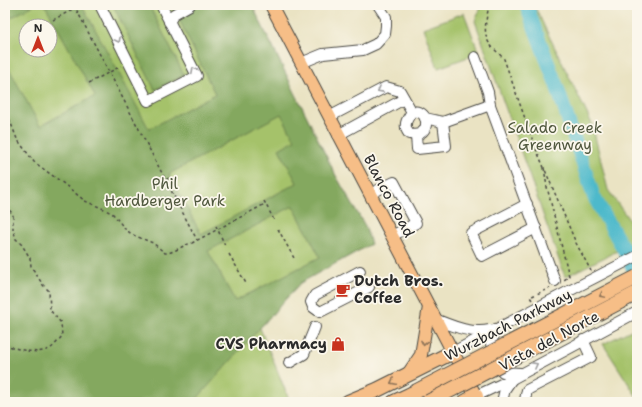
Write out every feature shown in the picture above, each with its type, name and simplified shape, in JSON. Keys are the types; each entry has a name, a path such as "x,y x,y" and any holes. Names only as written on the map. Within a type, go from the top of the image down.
{"highway":[{"name":"Wurzbach Parkway","path":"394,402 637,277"},
{"name":"Wurzbach Parkway","path":"428,402 637,293"},
{"path":"348,402 453,352"},
{"path":"408,374 427,377 434,380 441,392 442,402"}],"main road":[{"name":"Blanco Road","path":"271,5 453,352 473,400"},
{"path":"408,374 421,355 429,307"}],"street":[{"path":"100,5 148,101 197,76 161,5"},
{"path":"169,22 174,14 190,5"},
{"path":"301,63 323,54 363,50 376,44 385,34 386,26 386,17 378,5"},
{"path":"475,57 488,92 490,105 555,281"},
{"path":"329,117 386,87 400,91 412,112"},
{"path":"338,135 404,99"},
{"path":"425,118 443,122 490,105"},
{"path":"412,112 423,114 425,118 426,124 424,131 416,136 409,134 406,130 405,122 412,112"},
{"path":"416,136 418,149 446,146 443,122"},
{"path":"370,194 394,182 416,223 392,236"},
{"path":"527,204 470,233 482,256 536,228"},
{"name":"Wurzbach Parkway","path":"453,352 637,256"},
{"path":"359,268 314,295 311,302 313,307 320,312 369,287"},
{"name":"Vista del Norte","path":"473,400 637,312"},
{"path":"435,319 467,330 482,332 496,329"},
{"path":"289,363 304,354 315,326"},
{"path":"496,329 490,347 495,359 503,372 516,376 505,389 502,402"},
{"path":"526,402 527,390 591,357 583,340"}],"path":[{"path":"74,5 197,240"},
{"path":"57,18 81,5"},
{"path":"488,5 486,36 490,44 504,59 534,144 576,243 593,275"},
{"path":"89,83 129,62"},
{"path":"5,108 17,139 34,162 84,201 104,208 113,214 133,235 153,243 165,253 172,253 186,244 192,243 265,204"},
{"path":"544,166 547,187 569,276"},
{"path":"166,180 170,177"},
{"path":"264,201 274,220"},
{"path":"5,206 13,214 12,228 16,239 22,245 30,258 31,266 35,273 49,291 50,310 61,322 62,336 52,347 42,351 24,351 5,346"},
{"path":"216,226 225,245"},
{"path":"278,228 294,258"},
{"path":"229,254 247,285"}],"green space":[{"name":"Phil Hardberger Park","path":"5,5 252,5 336,176 365,226 371,244 300,283 260,328 290,402 5,402"},
{"path":"5,5 34,5 5,21"},
{"name":"Phil Hardberger Park","path":"45,5 82,5 149,129 215,94 172,5 252,5 336,176 365,226 371,244 300,283 194,402 5,402 5,61 40,126 95,96 58,29 58,18 52,18","holes":["281,114 295,140 279,149 297,183 201,234 169,174","293,206 320,257 235,301 208,251"]},
{"path":"113,5 149,5 184,75 155,90"},
{"name":"Salado Creek Greenway","path":"482,5 534,5 592,124 608,190 637,231 637,241 565,277 475,21"},
{"path":"464,13 479,53 438,68 423,28"},
{"path":"637,327 637,397 603,344"}],"waterway":[{"path":"526,5 556,84 594,197 637,276"}],"place":[{"name":"Dutch Bros. Coffee","path":"343,290"},
{"name":"CVS Pharmacy","path":"338,344"}]}
